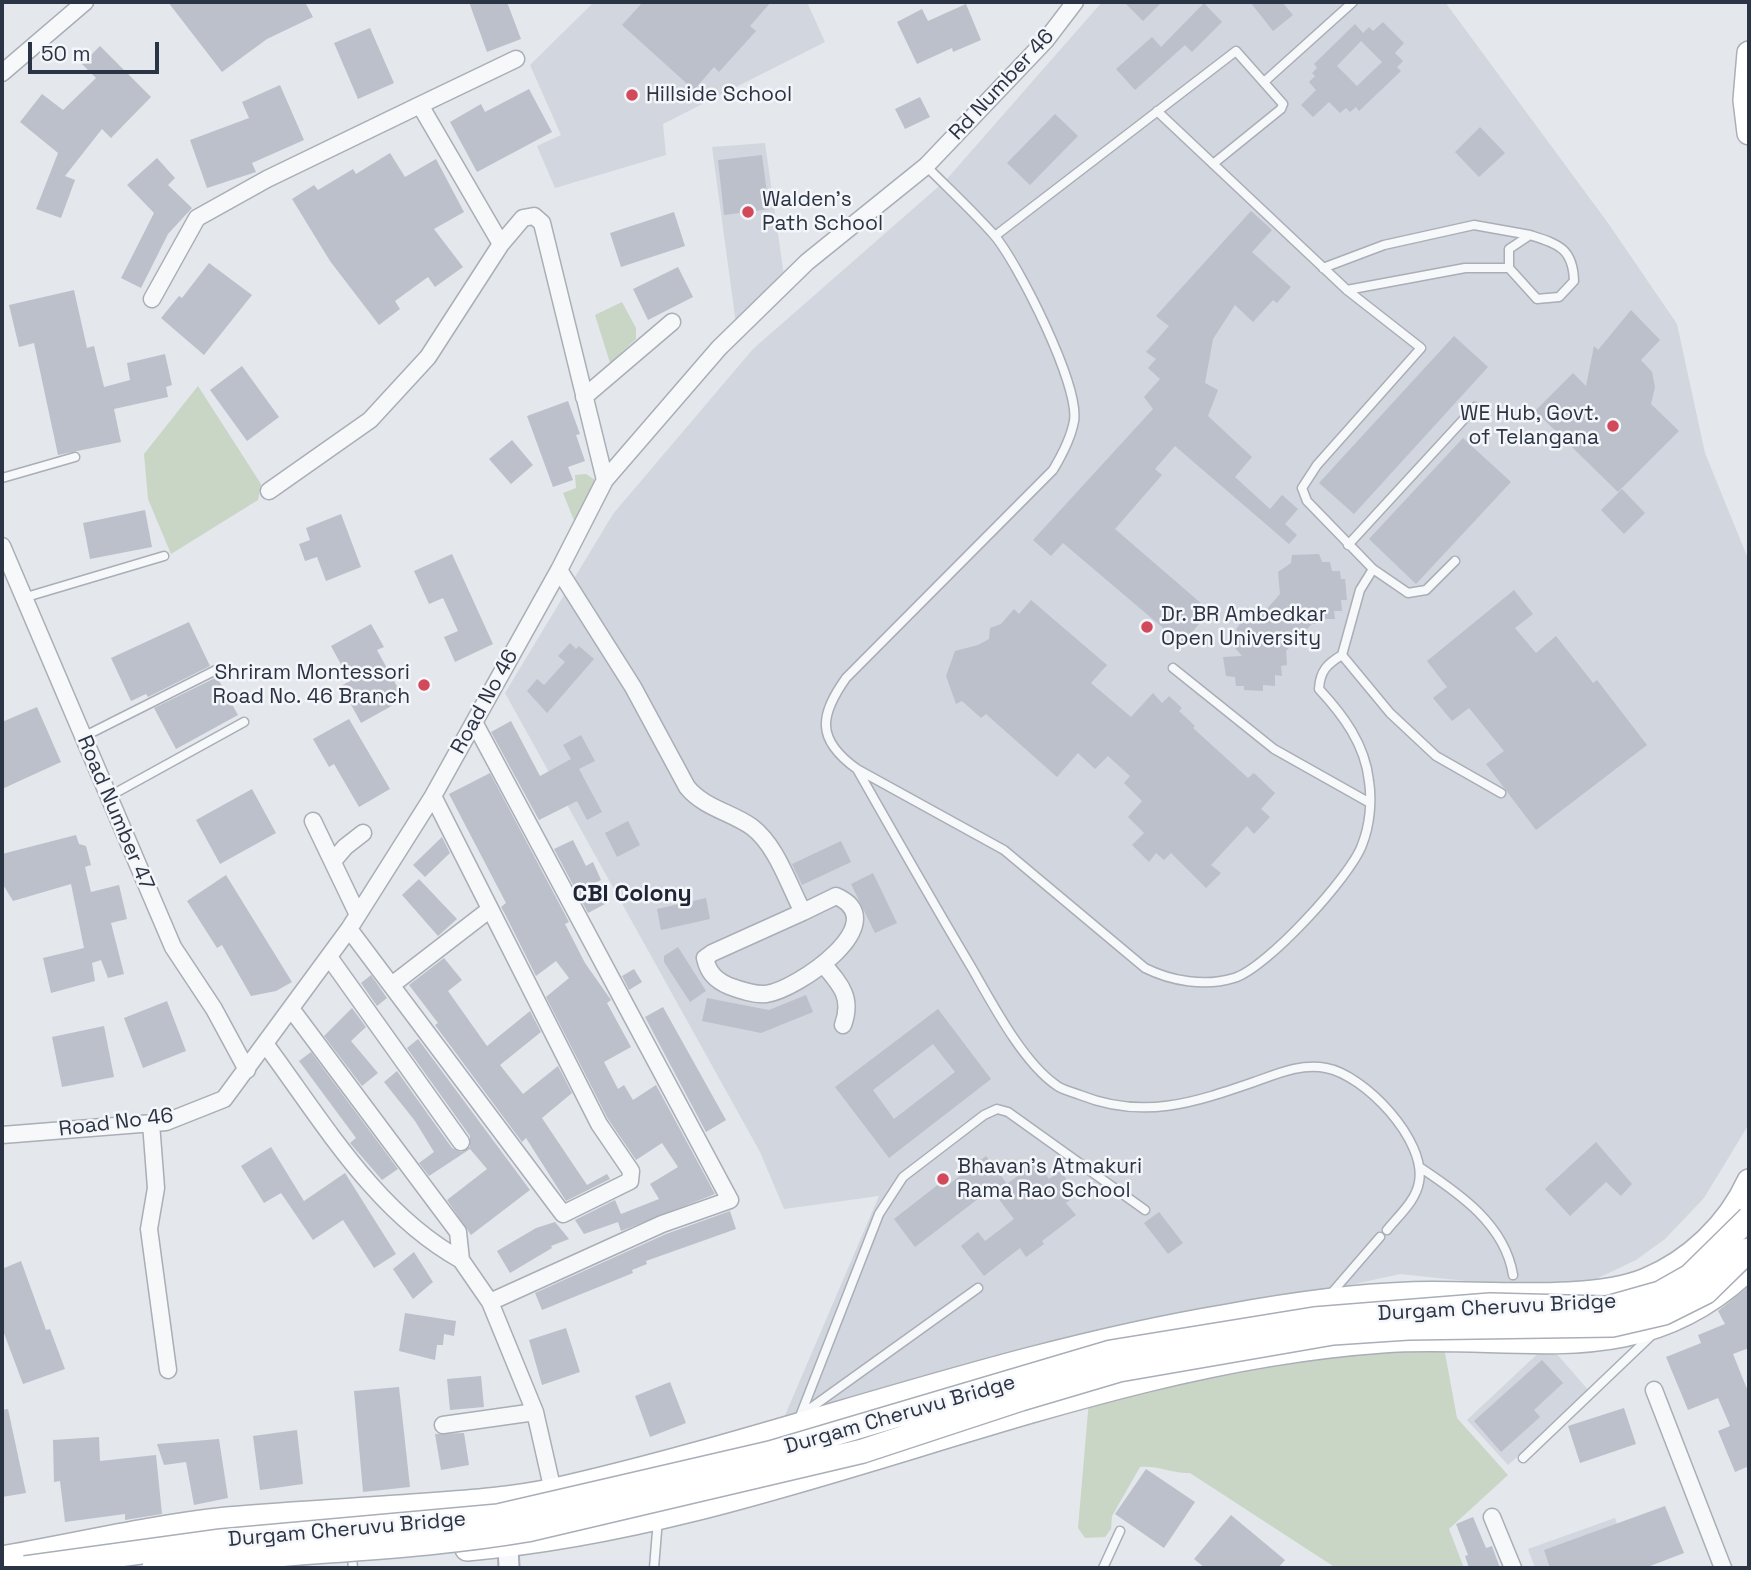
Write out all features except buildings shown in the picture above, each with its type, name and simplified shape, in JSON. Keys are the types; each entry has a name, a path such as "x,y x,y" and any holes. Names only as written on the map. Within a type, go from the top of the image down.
{"main road":[{"path":"1749,52 1745,100 1749,133"},
{"path":"2,1558 222,1520 503,1499 553,1490 1123,1334 1324,1302 1408,1294 1578,1293 1617,1289 1645,1281 1676,1264 1742,1214 1749,1181"},
{"name":"Durgam Cheruvu Bridge","path":"25,1568 221,1541 498,1516 770,1453 1111,1352 1339,1317 1490,1305 1607,1308 1660,1293 1690,1276 1742,1214"},
{"name":"Durgam Cheruvu Bridge","path":"154,1568 229,1558 477,1539 527,1530 863,1451 1119,1370 1333,1333 1408,1328 1612,1325 1664,1313 1706,1292 1749,1250"},
{"path":"237,1568 352,1563 572,1536 778,1487 1122,1385 1312,1348 1385,1340 1605,1340 1663,1326 1681,1318 1729,1286 1749,1268"},
{"path":"778,1487 798,1421"}],"street":[{"path":"2,72 85,2"},
{"name":"Rd Number 46","path":"926,166 1046,40 1075,2"},
{"path":"152,299 197,218 267,179 516,59"},
{"path":"420,106 501,244"},
{"name":"Road No 46","path":"2,1135 166,1122 224,1100 354,922 433,796 559,570 605,480 719,348 807,262 926,166"},
{"path":"269,491 379,411 428,358 501,244 523,218 534,216 542,223 605,480"},
{"path":"584,397 672,321"},
{"name":"Road Number 47","path":"2,546 173,947 214,1009 247,1070"},
{"path":"559,570 633,687 687,787 696,799 755,829 768,845 803,912"},
{"path":"474,722 730,1200 662,1224 490,1302"},
{"path":"313,821 334,860 354,922 393,984 564,1214 630,1181 631,1171 599,1124 433,796"},
{"path":"334,860 363,833"},
{"path":"836,896 847,901 854,914 853,932 823,964 782,990 763,994 740,990 719,982 707,970 705,958 712,953 803,912 836,896"},
{"path":"393,984 489,910"},
{"path":"329,957 461,1142"},
{"path":"823,964 848,998 848,1012 843,1025"},
{"path":"292,1010 458,1231 461,1260"},
{"path":"266,1045 369,1183 429,1243 461,1260 490,1302 535,1412 553,1490"},
{"path":"151,1123 156,1188 149,1229 168,1370"},
{"path":"1654,1390 1723,1568"},
{"path":"443,1425 535,1412"},
{"path":"1492,1517 1513,1568"},
{"path":"508,1545 509,1568"}],"lane":[{"path":"1264,82 1353,2"},
{"path":"995,236 1236,51 1283,104 1281,109 1213,164"},
{"path":"1157,111 1347,290 1421,348 1317,465 1302,488 1307,501 1373,569 1408,593 1426,590 1455,561"},
{"path":"926,166 995,236 1011,258 1064,366 1075,418 1065,450 1053,470 846,678 829,702 824,720 829,741 845,760 1004,850 1145,968 1164,978 1195,982 1235,978 1271,954 1345,875 1362,846 1370,803 1366,761 1355,734 1319,688 1320,676 1327,664 1342,655 1360,590 1373,569"},
{"path":"1323,268 1384,245 1474,225 1530,235 1558,244 1573,262 1574,281 1559,297 1537,299 1509,268 1509,249 1530,235"},
{"path":"1347,290 1465,268 1509,268"},
{"path":"1348,545 1475,407"},
{"path":"2,478 75,457"},
{"path":"23,598 164,555"},
{"path":"1342,655 1390,713 1436,756 1502,793"},
{"path":"83,737 220,668"},
{"path":"1173,668 1274,750 1370,803"},
{"path":"108,797 244,722"},
{"path":"857,769 1014,1041 1056,1086 1104,1105 1152,1110 1204,1099 1301,1067 1326,1068 1346,1075 1381,1103 1415,1147 1421,1168 1419,1185 1412,1200 1387,1230"},
{"path":"798,1421 879,1214 892,1189 903,1177 984,1115 997,1109 1008,1112 1145,1210"},
{"path":"1421,1168 1464,1197 1486,1221 1504,1245 1513,1275"},
{"path":"1324,1302 1380,1237"},
{"path":"798,1421 978,1288"},
{"path":"1523,1458 1663,1326"},
{"path":"654,1568 658,1516"},
{"path":"1103,1568 1120,1531"}],"shaded area":[{"name":"Hillside School","path":"594,2 807,2 825,42 663,124 666,155 555,188 537,146 561,135 530,65"},
{"name":"Dr. BR Ambedkar Open University","path":"1102,2 1445,2 1608,223 1677,324 1705,453 1749,561 1749,1124 1704,1198 1665,1239 1636,1260 1596,1279 1533,1288 1400,1274 1269,1303 777,1434 879,1196 784,1209 760,1152 505,693 613,514 753,349 946,180"},
{"name":"Walden's Path School","path":"765,143 784,276 736,324 712,147"},
{"path":"1548,1344 1590,1392 1508,1465 1467,1420"},
{"path":"1615,1518 1633,1568 1535,1568 1528,1549"}],"green space":[{"path":"622,302 636,328 636,339 610,363 595,315"},
{"path":"198,386 261,484 258,500 171,554 148,499 144,454"},
{"path":"586,474 595,480 598,489 575,523 563,493 576,488 575,475"},
{"path":"1442,1337 1457,1418 1508,1475 1449,1529 1464,1568 1336,1568 1190,1473 1153,1467 1140,1467 1112,1516 1111,1529 1105,1537 1085,1538 1078,1528 1089,1400"}],"place":[{"name":"Hillside School","path":"632,95"},
{"name":"Walden's Path School","path":"748,212"},
{"name":"WE Hub, Govt. of Telangana","path":"1613,426"},
{"name":"Dr. BR Ambedkar Open University","path":"1147,627"},
{"name":"Shriram Montessori Road No. 46 Branch","path":"424,685"},
{"name":"Bhavan's Atmakuri Rama Rao School","path":"943,1179"}],"district":[{"name":"CBI Colony","path":"632,895"}]}
